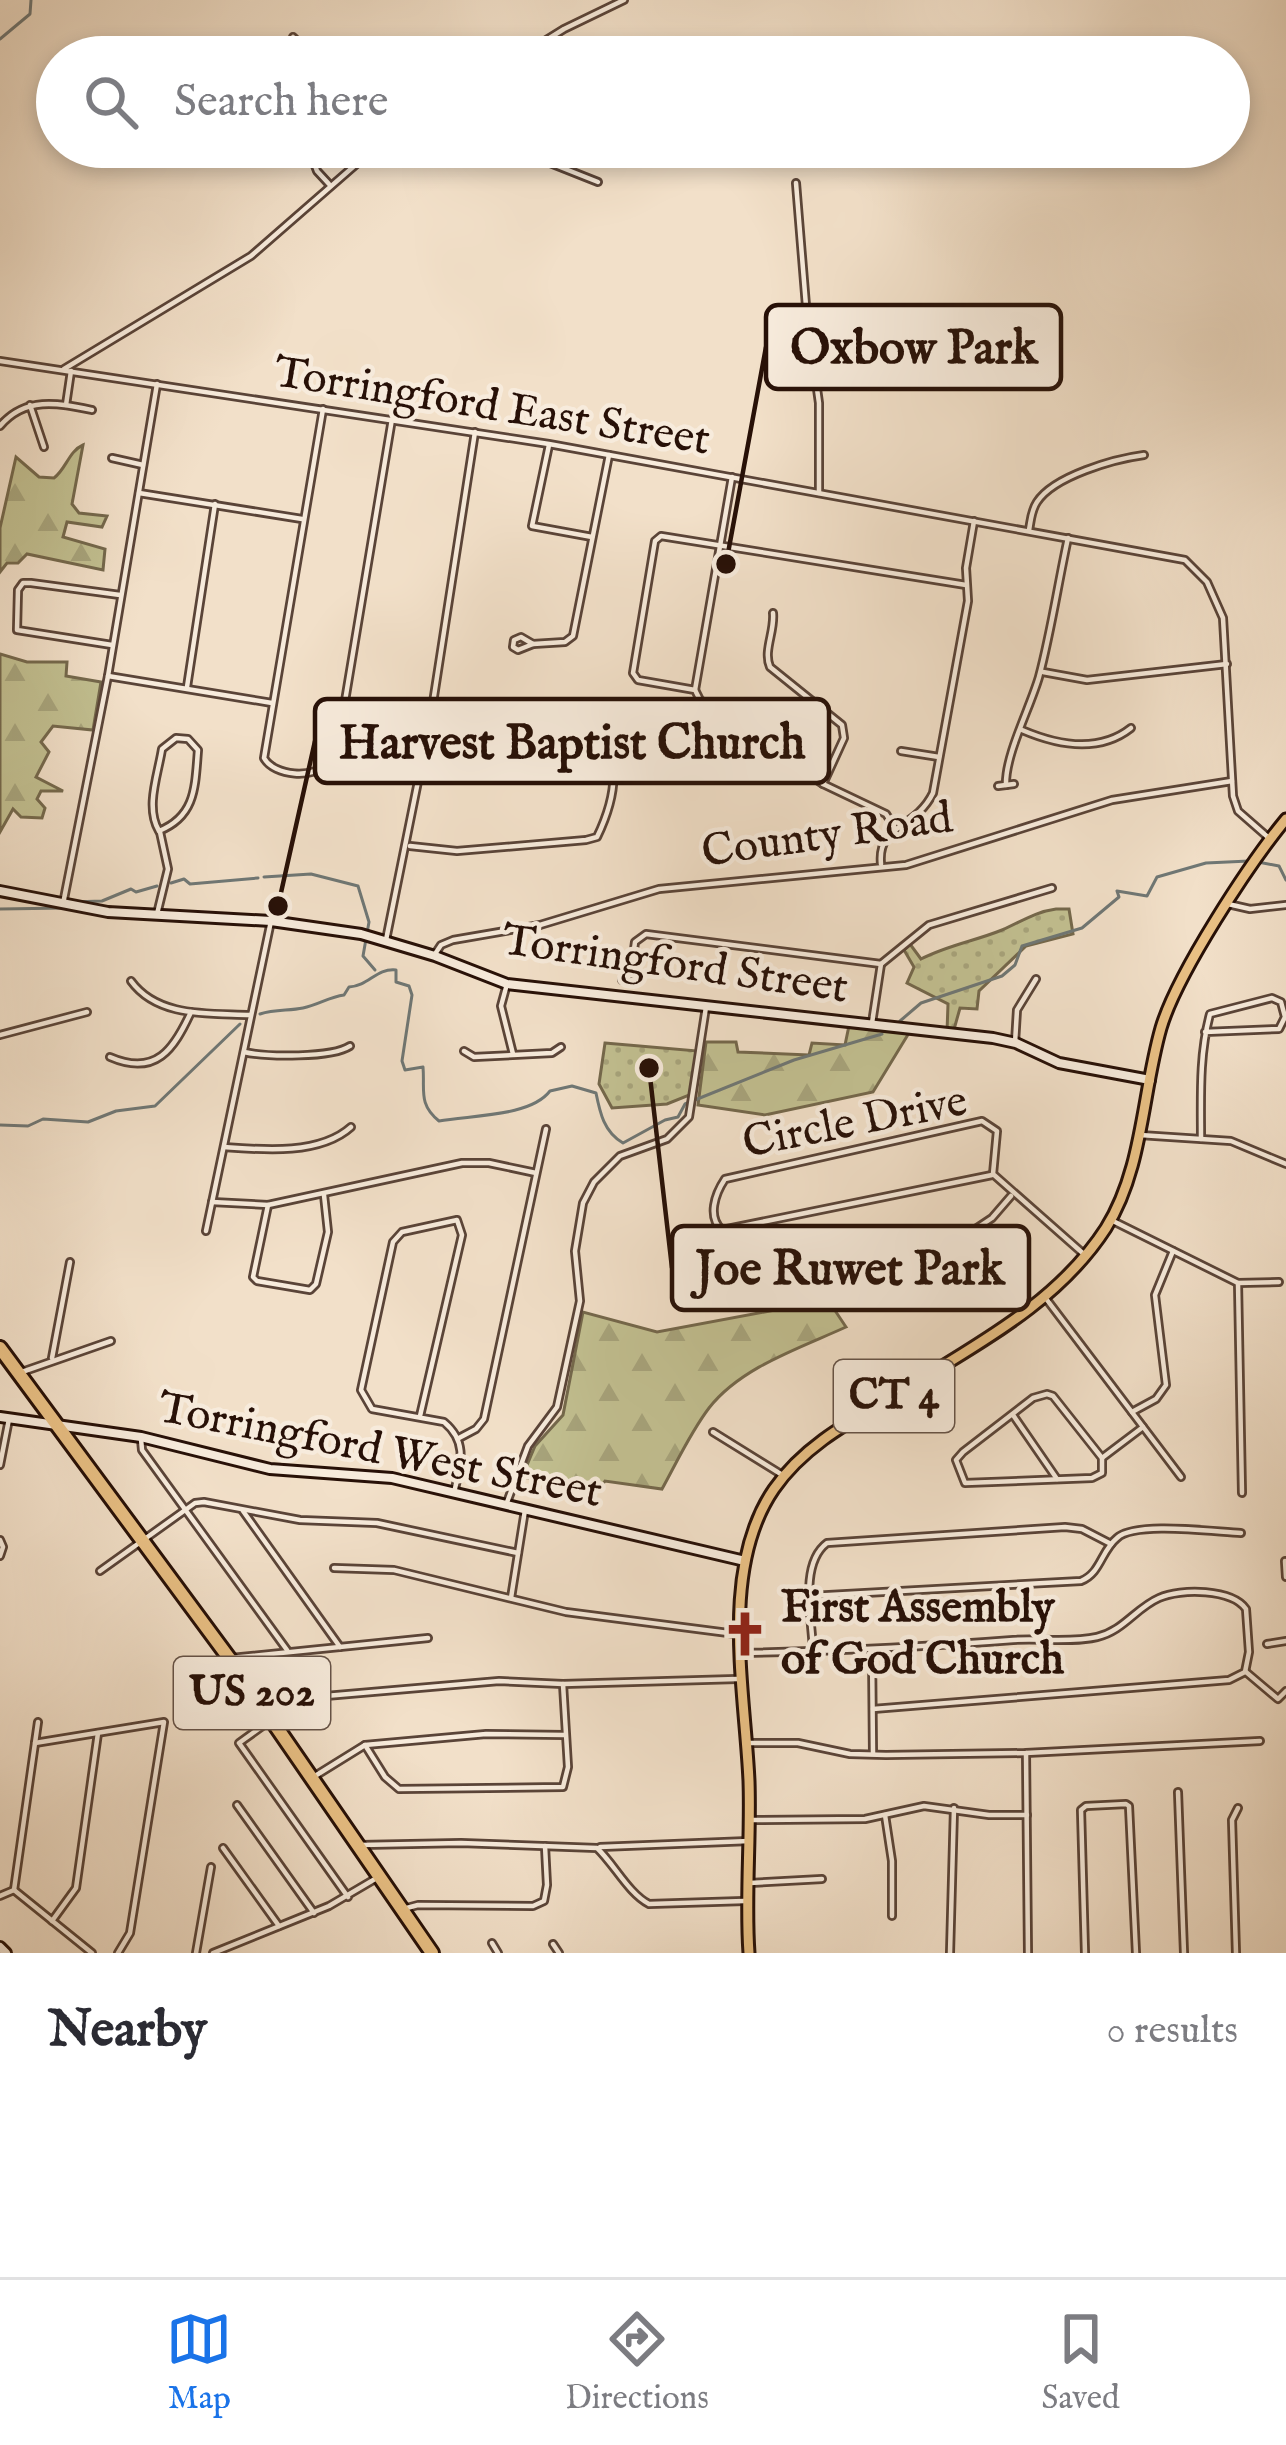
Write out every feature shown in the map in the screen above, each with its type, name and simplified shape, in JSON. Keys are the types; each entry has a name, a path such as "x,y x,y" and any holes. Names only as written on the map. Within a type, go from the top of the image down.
{"highway":[{"name":"US 202","path":"0,1348 229,1658 430,1953"}],"main road":[{"name":"CT 4","path":"748,1952 750,1820 741,1634 745,1561 758,1518 784,1476 824,1439 1008,1324 1086,1256 1111,1220 1126,1184 1162,1026 1174,994 1286,819"},
{"name":"Torringford Street","path":"0,890 67,905 271,921 366,935 507,985 1015,1043 1052,1061 1150,1080"},
{"name":"Torringford West Street","path":"4,1418 141,1437 270,1469 381,1477 745,1561"}],"street":[{"path":"554,36 624,0"},
{"path":"317,168 329,184"},
{"path":"66,405 67,371 251,256 349,168"},
{"path":"563,168 598,182"},
{"path":"796,183 819,403 819,493"},
{"name":"Torringford East Street","path":"0,361 549,444 1185,560 1220,604 1227,664"},
{"path":"67,905 157,385"},
{"path":"30,405 44,447"},
{"path":"0,426 9,415 30,405 92,410"},
{"path":"323,410 264,758 274,769 306,774 328,763 338,743 392,419"},
{"path":"386,940 430,722 476,432"},
{"path":"549,444 532,526 592,537"},
{"path":"532,644 565,642 573,635 609,455"},
{"path":"1029,530 1032,510 1043,494 1105,462 1144,455"},
{"path":"112,458 143,465"},
{"path":"732,477 695,690 700,700 824,784 886,814 895,828"},
{"path":"139,493 302,519"},
{"path":"187,687 215,504"},
{"path":"881,866 881,844 895,828 924,812 933,794 968,601 974,521"},
{"path":"695,690 638,680 633,674 655,541 661,536 966,585"},
{"path":"1006,785 1009,759 1040,672 1068,538"},
{"path":"112,645 17,630 18,590 23,583 32,583 120,595"},
{"path":"773,613 775,629 766,659 770,667 842,725 844,738 824,784"},
{"path":"1040,672 1087,680 1227,664 1232,781 1238,811 1270,839"},
{"path":"108,676 272,703"},
{"path":"407,846 457,851 586,841 597,837 602,827 615,777 608,748 585,736 430,722"},
{"path":"1022,730 1070,747 1120,736 1131,728"},
{"path":"157,914 168,869 152,812 163,749 176,738 188,739 198,754 189,807 177,824 159,831"},
{"path":"901,751 939,757"},
{"name":"County Road","path":"435,956 441,945 453,940 540,925 659,889 906,865 1112,800 1232,781"},
{"path":"872,1024 881,964 928,925 1052,888"},
{"path":"1228,904 1245,909 1286,905"},
{"path":"206,1231 271,921"},
{"path":"622,980 631,971 635,942 646,934 881,964"},
{"path":"1015,1043 1017,1010 1036,979"},
{"path":"131,981 141,996 162,1006 250,1015"},
{"path":"507,985 501,1006 513,1055"},
{"path":"1201,1138 1205,1032 1210,1015 1272,998 1281,1002 1285,1017 1279,1029 1205,1032"},
{"path":"506,1505 528,1446 557,1407 580,1301 575,1251 584,1203 594,1182 620,1156 668,1139 690,1114 706,1007"},
{"path":"0,1035 87,1012"},
{"path":"110,1058 122,1063 156,1061 168,1054 191,1012"},
{"path":"244,1052 300,1054 342,1051 350,1046"},
{"path":"464,1051 474,1057 552,1053 561,1047"},
{"name":"Circle Drive","path":"974,1121 990,1124 997,1131 993,1174 722,1231 714,1218 725,1179 974,1121"},
{"path":"224,1147 279,1150 340,1137 351,1127"},
{"path":"459,1438 484,1419 546,1129"},
{"path":"1139,1135 1231,1141 1286,1164"},
{"path":"212,1202 268,1205 462,1163 489,1162 536,1173"},
{"name":"Circle Drive","path":"993,1174 1086,1256"},
{"path":"722,1231 713,1270 719,1279 736,1285 965,1236 992,1218 1013,1193"},
{"path":"268,1205 254,1276 257,1281 310,1290 316,1284 328,1232 324,1195"},
{"path":"420,1416 462,1234 457,1220 397,1236 361,1390 366,1403 381,1412 444,1422 459,1438 462,1450 454,1493"},
{"path":"1111,1220 1238,1283 1279,1282"},
{"path":"1132,1412 1156,1399 1166,1385 1155,1294 1173,1251"},
{"path":"52,1358 70,1262"},
{"path":"1238,1283 1243,1493"},
{"path":"1044,1296 1181,1477"},
{"path":"19,1372 111,1341"},
{"path":"1040,1394 1053,1396 1102,1458 1102,1473 1092,1478 965,1483 956,1460 1040,1394"},
{"path":"1013,1415 1057,1479"},
{"path":"0,1465 4,1418"},
{"path":"1102,1458 1143,1427"},
{"path":"713,1432 784,1476"},
{"path":"141,1437 142,1450 287,1650"},
{"path":"100,1571 204,1502 300,1520 377,1523 518,1553"},
{"path":"511,1598 525,1510"},
{"path":"243,1511 340,1647"},
{"path":"813,1652 812,1559 827,1543 1065,1527 1082,1529 1112,1544"},
{"path":"811,1596 1081,1581 1094,1574 1124,1533 1241,1533"},
{"path":"0,1540 0,1556"},
{"path":"1285,1561 1286,1577"},
{"path":"334,1568 394,1570 566,1612 741,1634"},
{"path":"741,1653 872,1651 1098,1636 1123,1626 1153,1601 1175,1594 1236,1598 1246,1610 1245,1672"},
{"path":"229,1658 428,1638"},
{"path":"1267,1644 1286,1641"},
{"path":"872,1651 873,1755"},
{"path":"1245,1672 1278,1699 1286,1691"},
{"path":"873,1709 1229,1681 1245,1672"},
{"path":"348,1897 239,1743 293,1704 314,1697 499,1681 741,1679"},
{"path":"365,1745 385,1777 399,1789 563,1786 568,1766 563,1684"},
{"path":"14,1890 38,1722"},
{"path":"35,1743 164,1722 130,1933 118,1953"},
{"path":"52,1922 76,1888 98,1733"},
{"path":"312,1777 365,1745 486,1734 564,1735"},
{"path":"746,1742 798,1743 873,1755 1260,1741"},
{"path":"1026,1753 1028,1953"},
{"path":"1178,1792 1184,1953"},
{"path":"1085,1953 1081,1810 1126,1804 1136,1953"},
{"path":"237,1805 314,1912"},
{"path":"750,1820 865,1819 924,1806 1028,1815"},
{"path":"950,1953 954,1808"},
{"path":"1236,1953 1232,1820 1238,1808"},
{"path":"885,1815 892,1861 892,1916"},
{"path":"359,1845 597,1848 749,1840"},
{"path":"403,1909 418,1905 533,1906 544,1901 545,1845"},
{"path":"223,1848 279,1926"},
{"path":"597,1848 640,1900 649,1904 749,1901"},
{"path":"196,1953 211,1867"},
{"path":"213,1953 348,1897 380,1875"},
{"path":"750,1882 822,1880"},
{"path":"14,1890 92,1953"},
{"path":"0,1896 14,1890"},
{"path":"247,1940 252,1953"},
{"path":"492,1943 498,1953"},
{"path":"553,1944 560,1953"}],"green space":[{"path":"83,445 72,504 79,513 107,516 102,527 67,522 63,537 105,549 103,570 27,554 18,563 7,563 0,572 0,528 16,457 39,477 54,478"},
{"path":"0,654 27,662 67,662 66,676 101,682 93,730 53,726 41,742 49,752 36,777 63,791 41,791 37,799 45,808 42,818 21,817 13,809 0,832"},
{"path":"1056,909 1069,909 1073,934 1026,946 979,991 977,1009 960,1008 953,1033 947,1032 948,1004 907,983 914,967 904,950 910,944 921,959"},
{"path":"850,1021 912,1028 873,1092 765,1115 698,1105 706,1042 736,1042 738,1052 809,1055 812,1043 845,1045"},
{"path":"605,1043 698,1051 692,1094 667,1104 612,1108 599,1084"},
{"path":"828,1300 846,1327 772,1360 722,1394 696,1427 662,1489 605,1481 600,1488 522,1477 535,1446 563,1415 583,1312 657,1332"}],"waterway":[{"path":"0,39 30,14 31,0"},
{"path":"900,1021 921,1003 1002,976 1015,965 1022,946 1082,928 1119,897 1117,891 1147,896 1157,877 1206,863 1249,861"},
{"path":"1258,862 1279,866 1286,880"},
{"path":"264,877 311,874 358,886 369,922 363,956 375,970"},
{"path":"171,883 258,878"},
{"path":"0,909 66,908 72,902 102,901 131,889 157,886"},
{"path":"260,1014 308,1007 396,970 396,982 409,986 412,995 402,1061 405,1070 423,1067 425,1103 439,1121 515,1110 541,1100 550,1091 572,1086 596,1093 607,1128 623,1143 678,1117 685,1104 794,1060 882,1034"},
{"path":"0,1125 28,1126 43,1119 88,1122 116,1111 155,1106 240,1024"}],"place":[{"name":"Oxbow Park","path":"726,564"},
{"name":"Harvest Baptist Church","path":"278,906"},
{"name":"Joe Ruwet Park","path":"649,1068"},
{"name":"First Assembly of God Church","path":"745,1634"}]}
